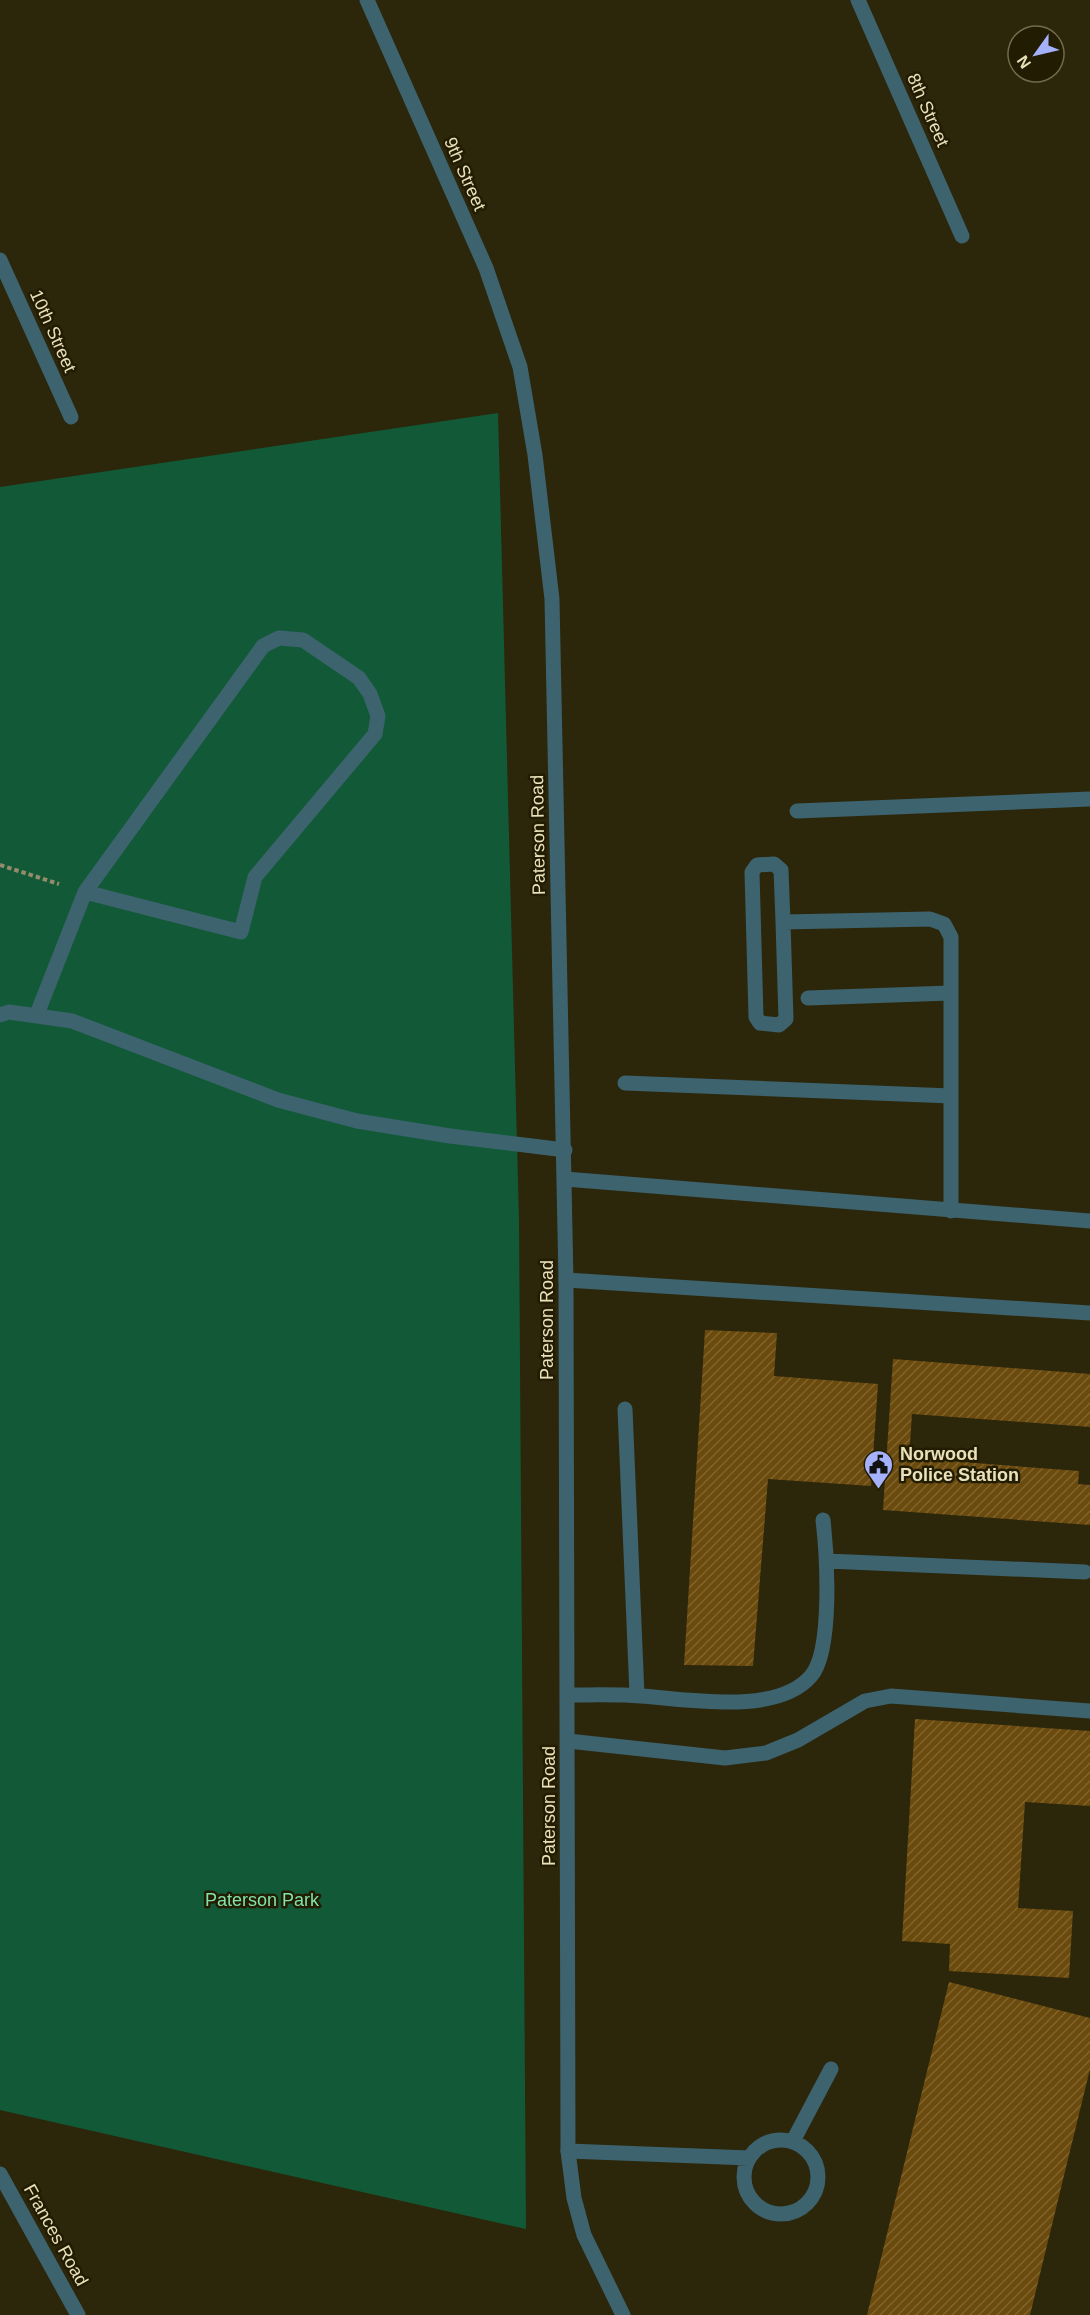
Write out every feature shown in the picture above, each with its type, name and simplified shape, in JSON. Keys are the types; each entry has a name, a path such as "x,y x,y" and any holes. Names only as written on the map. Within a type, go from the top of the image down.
{"street":[{"name":"9th Street","path":"367,0 486,268 520,367"},
{"name":"8th Street","path":"858,0 962,236"},
{"name":"10th Street","path":"0,260 71,417"},
{"name":"Paterson Road","path":"520,367 535,456 552,599 565,1150 568,2151 574,2198 584,2235 599,2271 623,2315"},
{"path":"37,1014 85,892 263,646 279,638 303,640 359,678 370,694 378,716 375,734 255,877 241,932 85,892"},
{"path":"797,811 1090,799"},
{"path":"774,864 781,870 783,922 786,1018 779,1025 760,1023 756,1017 752,872 757,866 774,864"},
{"path":"783,922 930,919 944,924 951,937 951,1211"},
{"path":"808,998 951,993"},
{"path":"0,1016 9,1012 37,1014 72,1021 278,1101 346,1118 450,1136 565,1150"},
{"path":"625,1083 951,1096"},
{"path":"565,1179 1090,1221"},
{"path":"566,1280 1090,1313"},
{"path":"625,1409 637,1695"},
{"path":"568,1695 637,1695 728,1702 765,1700 794,1691 812,1675 823,1650 828,1561 823,1520"},
{"path":"828,1561 1085,1572"},
{"path":"568,1741 725,1758 766,1753 798,1740 865,1701 891,1696 1090,1711"},
{"path":"793,2141 831,2069"},
{"path":"772,2140 793,2141 809,2152 815,2161 819,2181 811,2199 796,2211 776,2213 757,2205 750,2197 744,2178 749,2158 763,2144 772,2140"},
{"path":"568,2151 749,2158"},
{"name":"Frances Road","path":"0,2174 78,2315"}],"path":[{"path":"0,865 85,892"}],"green space":[{"name":"Paterson Park","path":"498,413 519,1221 526,2229 0,2110 0,487"}],"building":[{"path":"705,1330 777,1333 774,1376 878,1384 871,1486 768,1479 753,1666 684,1665"},
{"path":"893,1359 1090,1374 1090,1427 912,1414 909,1458 1079,1471 1078,1484 1090,1485 1090,1525 883,1510"},
{"path":"915,1719 1090,1731 1090,1806 1025,1802 1018,1908 1073,1911 1069,1978 949,1971 950,1944 902,1941"},
{"path":"949,1982 1090,2018 1090,2069 1030,2315 867,2315"}],"place":[{"name":"Norwood Police Station","path":"879,1490"}]}
